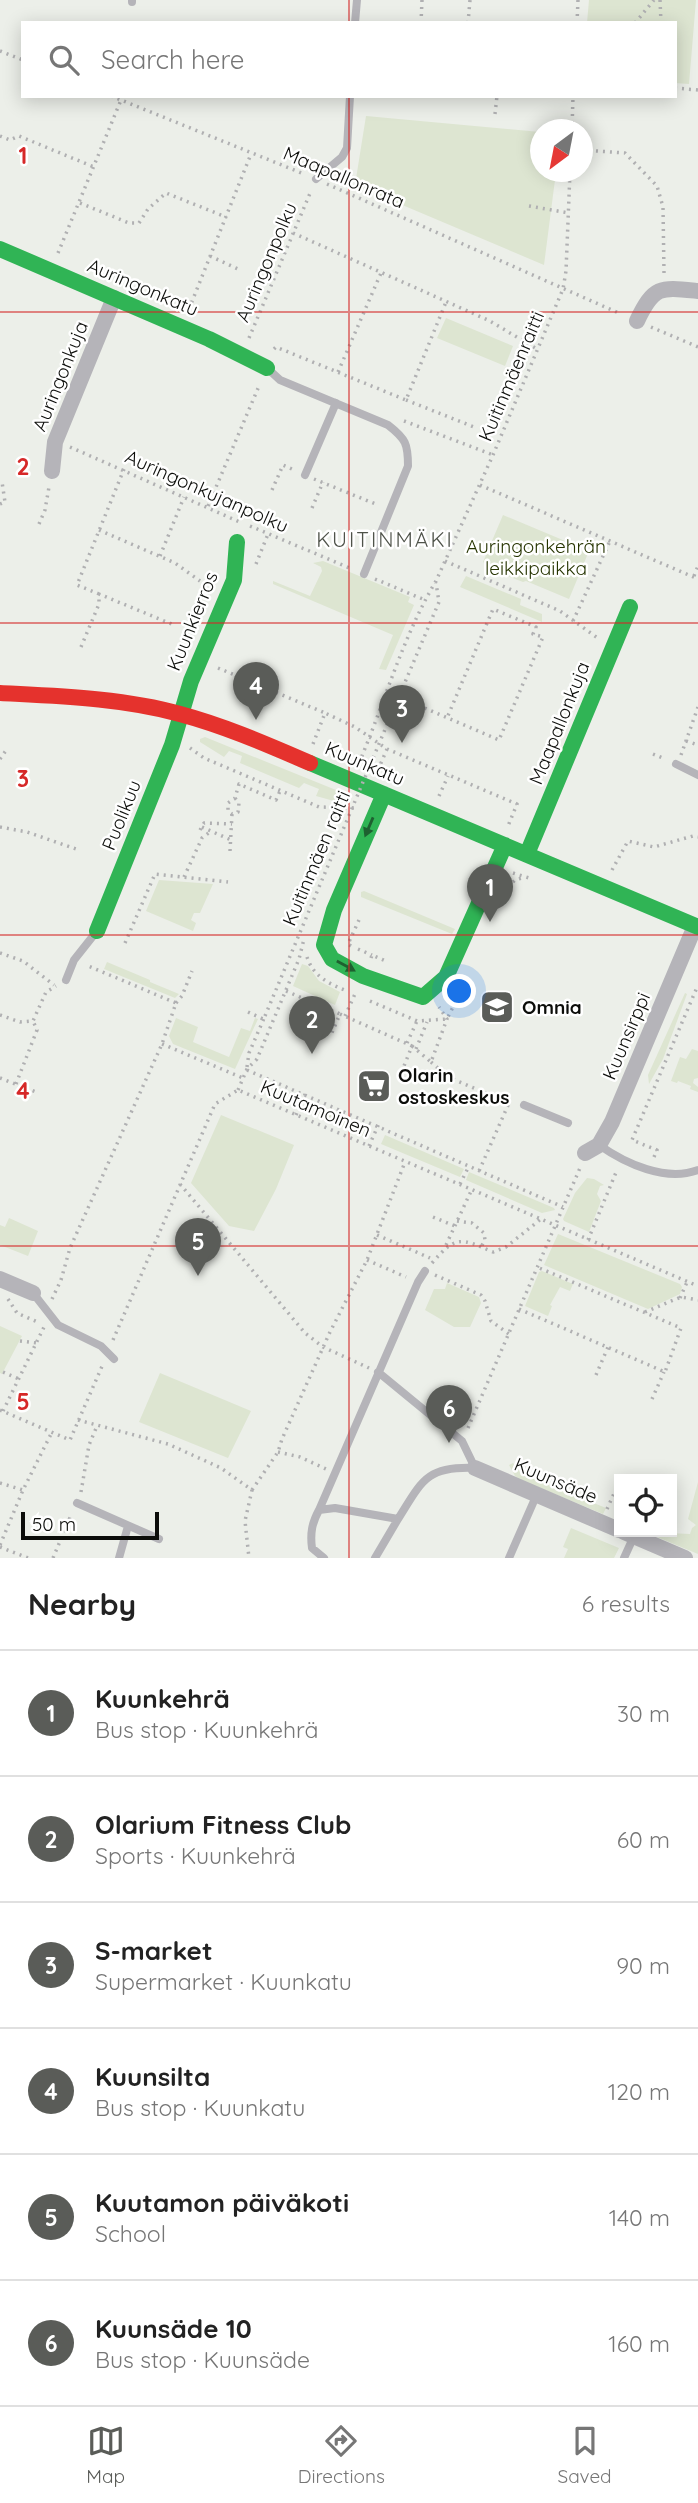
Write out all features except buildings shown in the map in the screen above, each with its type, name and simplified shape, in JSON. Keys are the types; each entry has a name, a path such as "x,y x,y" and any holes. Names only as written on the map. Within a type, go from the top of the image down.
{"street":[{"name":"Auringonkatu","path":"0,249 181,327 267,368"},
{"path":"637,321 647,300 657,292 669,288 698,291"},
{"name":"Auringonkuja","path":"51,479 55,442 114,298"},
{"name":"Kuunkierros","path":"181,714 191,681 235,595 237,542"},
{"name":"Maapallonkuja","path":"527,854 630,607"},
{"name":"Kuunkatu","path":"0,693 109,702 181,714 243,735 696,927"},
{"name":"Puolikuu","path":"97,932 143,828 181,714"},
{"path":"384,794 334,910 324,945 332,959 363,976 423,997 446,977 505,845"},
{"name":"Kuunsirppi","path":"592,1149 612,1122 696,927"},
{"path":"3,1286 33,1293"},
{"name":"Kuunsäde","path":"475,1468 614,1528"},
{"name":"Kuunsäde","path":"635,1537 682,1558"}],"lane":[{"path":"355,21 357,0"},
{"path":"316,179 342,157 347,148 351,98"},
{"path":"267,368 280,380 388,425 401,435 408,448 408,466 364,574"},
{"path":"305,475 335,402"},
{"path":"677,765 698,775"},
{"path":"66,980 74,960 97,932"},
{"path":"524,1105 568,1123"},
{"path":"592,1149 664,1174 689,1174 698,1170"},
{"path":"324,1558 312,1548 312,1525 425,1271"},
{"path":"33,1293 58,1325 101,1346 111,1355"},
{"path":"375,1558 423,1480 453,1467 475,1468 462,1441 378,1372"},
{"path":"509,1558 537,1494"},
{"path":"77,1503 159,1539"},
{"path":"319,1510 335,1508 398,1519"},
{"path":"119,1558 128,1526"},
{"path":"624,1558 626,1537"}],"path":[{"path":"421,21 422,0"},
{"path":"468,21 470,0"},
{"path":"572,0 578,0 577,21"},
{"path":"637,21 654,0"},
{"path":"660,0 661,21"},
{"path":"0,51 21,59"},
{"path":"677,88 698,90"},
{"name":"Maapallonrata","path":"116,98 316,179 563,289"},
{"path":"495,114 497,98"},
{"path":"572,119 573,98"},
{"path":"50,271 121,100"},
{"path":"0,136 10,139 19,136 94,167"},
{"path":"593,151 625,153 657,186 663,207 664,278"},
{"path":"181,327 252,153"},
{"name":"Auringonpolku","path":"242,355 316,179"},
{"name":"Kuitinmäenraitti","path":"436,581 563,289 570,182"},
{"path":"80,203 129,223 139,223 148,209 166,193 226,217"},
{"path":"528,206 569,213"},
{"path":"293,233 489,321 537,349"},
{"path":"210,256 238,268"},
{"path":"338,372 381,273"},
{"path":"406,400 446,302"},
{"path":"208,506 276,346 474,427"},
{"name":"Auringonkujanpolku","path":"55,442 124,469 425,600"},
{"path":"272,490 283,466 390,510"},
{"path":"124,469 78,585 174,625"},
{"path":"39,524 45,510 51,479"},
{"path":"0,504 5,502 2,482"},
{"path":"312,508 323,482"},
{"path":"480,485 696,577 698,566"},
{"path":"160,556 184,496"},
{"path":"99,530 175,563 200,581"},
{"path":"573,621 610,541"},
{"path":"445,561 560,611 613,646"},
{"path":"370,737 385,701 389,682 436,581"},
{"name":"Kuitinmäen raitti","path":"247,1070 249,1053 439,602 436,581"},
{"path":"81,647 99,604 99,594"},
{"path":"399,698 499,740 543,637 534,634 537,627 494,609 447,718"},
{"path":"212,666 326,713 355,727 387,750 517,804 508,826"},
{"path":"677,765 698,708"},
{"path":"313,744 326,713"},
{"path":"173,739 204,758 319,807 355,807 376,812"},
{"path":"685,741 698,745"},
{"path":"0,759 7,749"},
{"path":"377,772 387,750"},
{"path":"438,798 448,775"},
{"path":"230,851 232,814 228,811 228,803 235,798 239,784 276,800 280,791"},
{"path":"232,814 238,812 239,803 235,798"},
{"path":"231,840 201,829 204,823 232,824"},
{"path":"0,827 27,832 79,850"},
{"path":"184,877 202,838 211,831"},
{"path":"611,872 628,841 654,846 698,837"},
{"path":"125,943 155,874 228,883"},
{"path":"359,919 348,944 372,955"},
{"path":"238,1090 247,1070 257,1059 303,941"},
{"path":"0,953 23,961 55,986"},
{"path":"176,1003 192,971"},
{"path":"16,1084 37,1030 33,1021 46,992 66,980"},
{"path":"649,1169 657,1150 632,1140 698,985"},
{"path":"286,990 412,1046 448,1076 509,1103 479,1171"},
{"path":"331,1035 354,994"},
{"path":"248,1012 264,1017"},
{"path":"0,1015 20,1022 33,1021"},
{"path":"431,1062 447,1019"},
{"path":"412,1046 416,1021"},
{"path":"404,1066 427,1021"},
{"path":"162,1044 243,1078"},
{"path":"47,1311 61,1280 70,1248 153,1063"},
{"path":"247,1070 563,1207"},
{"path":"0,1078 36,1092"},
{"name":"Kuutamoinen","path":"78,1420 111,1355 215,1104 238,1090 698,1286"},
{"path":"296,1115 307,1090"},
{"path":"369,1146 380,1121"},
{"path":"462,1441 554,1225 592,1149"},
{"path":"588,1240 622,1158"},
{"path":"249,1558 245,1521 252,1490 278,1452 323,1347 367,1260 405,1162"},
{"path":"460,1184 469,1166"},
{"path":"180,1184 304,1333 323,1347 378,1372"},
{"path":"472,1189 445,1248 425,1271 481,1295 491,1321 509,1334"},
{"path":"433,1217 456,1224 472,1223 484,1233 485,1240 481,1247"},
{"path":"445,1248 457,1240 466,1240 493,1252 506,1247 541,1219"},
{"path":"377,1235 435,1260"},
{"path":"367,1260 418,1282"},
{"path":"537,1267 681,1328 652,1399"},
{"path":"680,1298 687,1282"},
{"path":"3,1286 10,1305 17,1313 45,1325 1,1411 70,1440 78,1420 168,1444 221,1468 252,1490"},
{"path":"645,1312 680,1298 698,1300"},
{"path":"519,1309 664,1371"},
{"path":"20,1340 37,1343"},
{"path":"596,1375 608,1348"},
{"path":"3,1371 19,1379"},
{"path":"53,1558 81,1494 89,1445 97,1426"},
{"path":"28,1558 0,1546 23,1490 52,1432"},
{"path":"278,1452 300,1457 335,1473"},
{"path":"0,1483 23,1490"},
{"path":"608,1507 614,1494"}],"green space":[{"path":"589,0 696,0 689,84 677,83 677,21 587,21"},
{"path":"366,116 530,131 530,182 555,182 544,265 355,185"},
{"path":"446,318 513,346 505,366 437,338"},
{"name":"Auringonkehrän leikkipaikka","path":"503,515 589,551 569,599 487,568 483,562"},
{"path":"323,561 410,597 408,602 414,605 386,670 379,669 393,635 273,584 273,581 310,596 322,571 321,567 313,563"},
{"path":"466,576 521,599 520,605 542,614 542,622 460,587"},
{"path":"205,737 336,790 341,796 334,801 316,796 319,789 304,783 299,788 240,763 242,756 229,751 224,757 200,742 200,739"},
{"path":"159,880 213,884 200,913 194,913 191,920 196,923 193,931 146,911"},
{"path":"361,892 455,929 452,934 361,897"},
{"path":"107,962 179,994 175,998 104,969"},
{"path":"302,964 308,966 319,981 340,992 335,1005 293,986"},
{"path":"685,993 687,994 663,1059 649,1084 648,1075"},
{"path":"176,1018 198,1027 193,1042 229,1057 241,1028 250,1031 255,1018 258,1019 235,1069 173,1044 169,1036"},
{"path":"692,1049 698,1051 698,1078 694,1079 693,1083 698,1087 698,1092 690,1089 691,1086 671,1081 680,1057 686,1059"},
{"path":"312,1105 368,1129 365,1137 308,1112"},
{"path":"221,1115 294,1145 276,1189 254,1231 229,1226 191,1183"},
{"path":"385,1135 464,1169 460,1177 381,1144"},
{"path":"469,1172 555,1210 542,1213 466,1180"},
{"path":"587,1178 604,1185 600,1186 597,1194 601,1201 589,1232 563,1219 575,1193"},
{"path":"9,1218 38,1231 28,1256 0,1245 0,1225 5,1227"},
{"path":"558,1234 680,1284 680,1294 648,1309 544,1265"},
{"path":"539,1272 573,1284 570,1291 560,1287 550,1305 552,1306 548,1316 525,1306"},
{"path":"447,1283 479,1297 481,1303 470,1327 454,1327 425,1310 434,1289 445,1289"},
{"path":"0,1326 22,1336 2,1374 0,1373"},
{"path":"160,1373 251,1411 228,1458 139,1422"},
{"path":"513,1463 523,1474 606,1508 603,1514 521,1480 515,1476 509,1465"},
{"path":"698,1482 698,1554 657,1537 690,1534 696,1525 688,1519"},
{"path":"571,1528 619,1548 614,1558 564,1558 568,1549 563,1547"}],"traffic: fast":[{"path":"0,249 209,339 267,368"},
{"path":"97,931 172,745 191,681 234,580 237,542"},
{"path":"527,854 630,607"},
{"path":"310,763 698,927"},
{"path":"384,794 334,910 324,945 332,959 363,976 423,997 446,977 505,845"}],"traffic: jam":[{"path":"0,693 91,699 159,709 230,730 310,763"}],"place":[{"name":"Kuunsilta","path":"256,720"},
{"name":"S-market","path":"402,743"},
{"name":"Kuunkehrä","path":"490,922"},
{"name":"Omnia","path":"497,1007"},
{"name":"Olarium Fitness Club","path":"312,1054"},
{"name":"Olarin ostoskeskus","path":"374,1086"},
{"name":"Kuutamon päiväkoti","path":"198,1276"},
{"name":"Kuunsäde 10","path":"449,1443"}],"district":[{"name":"KUITINMÄKI","path":"385,540"}]}
